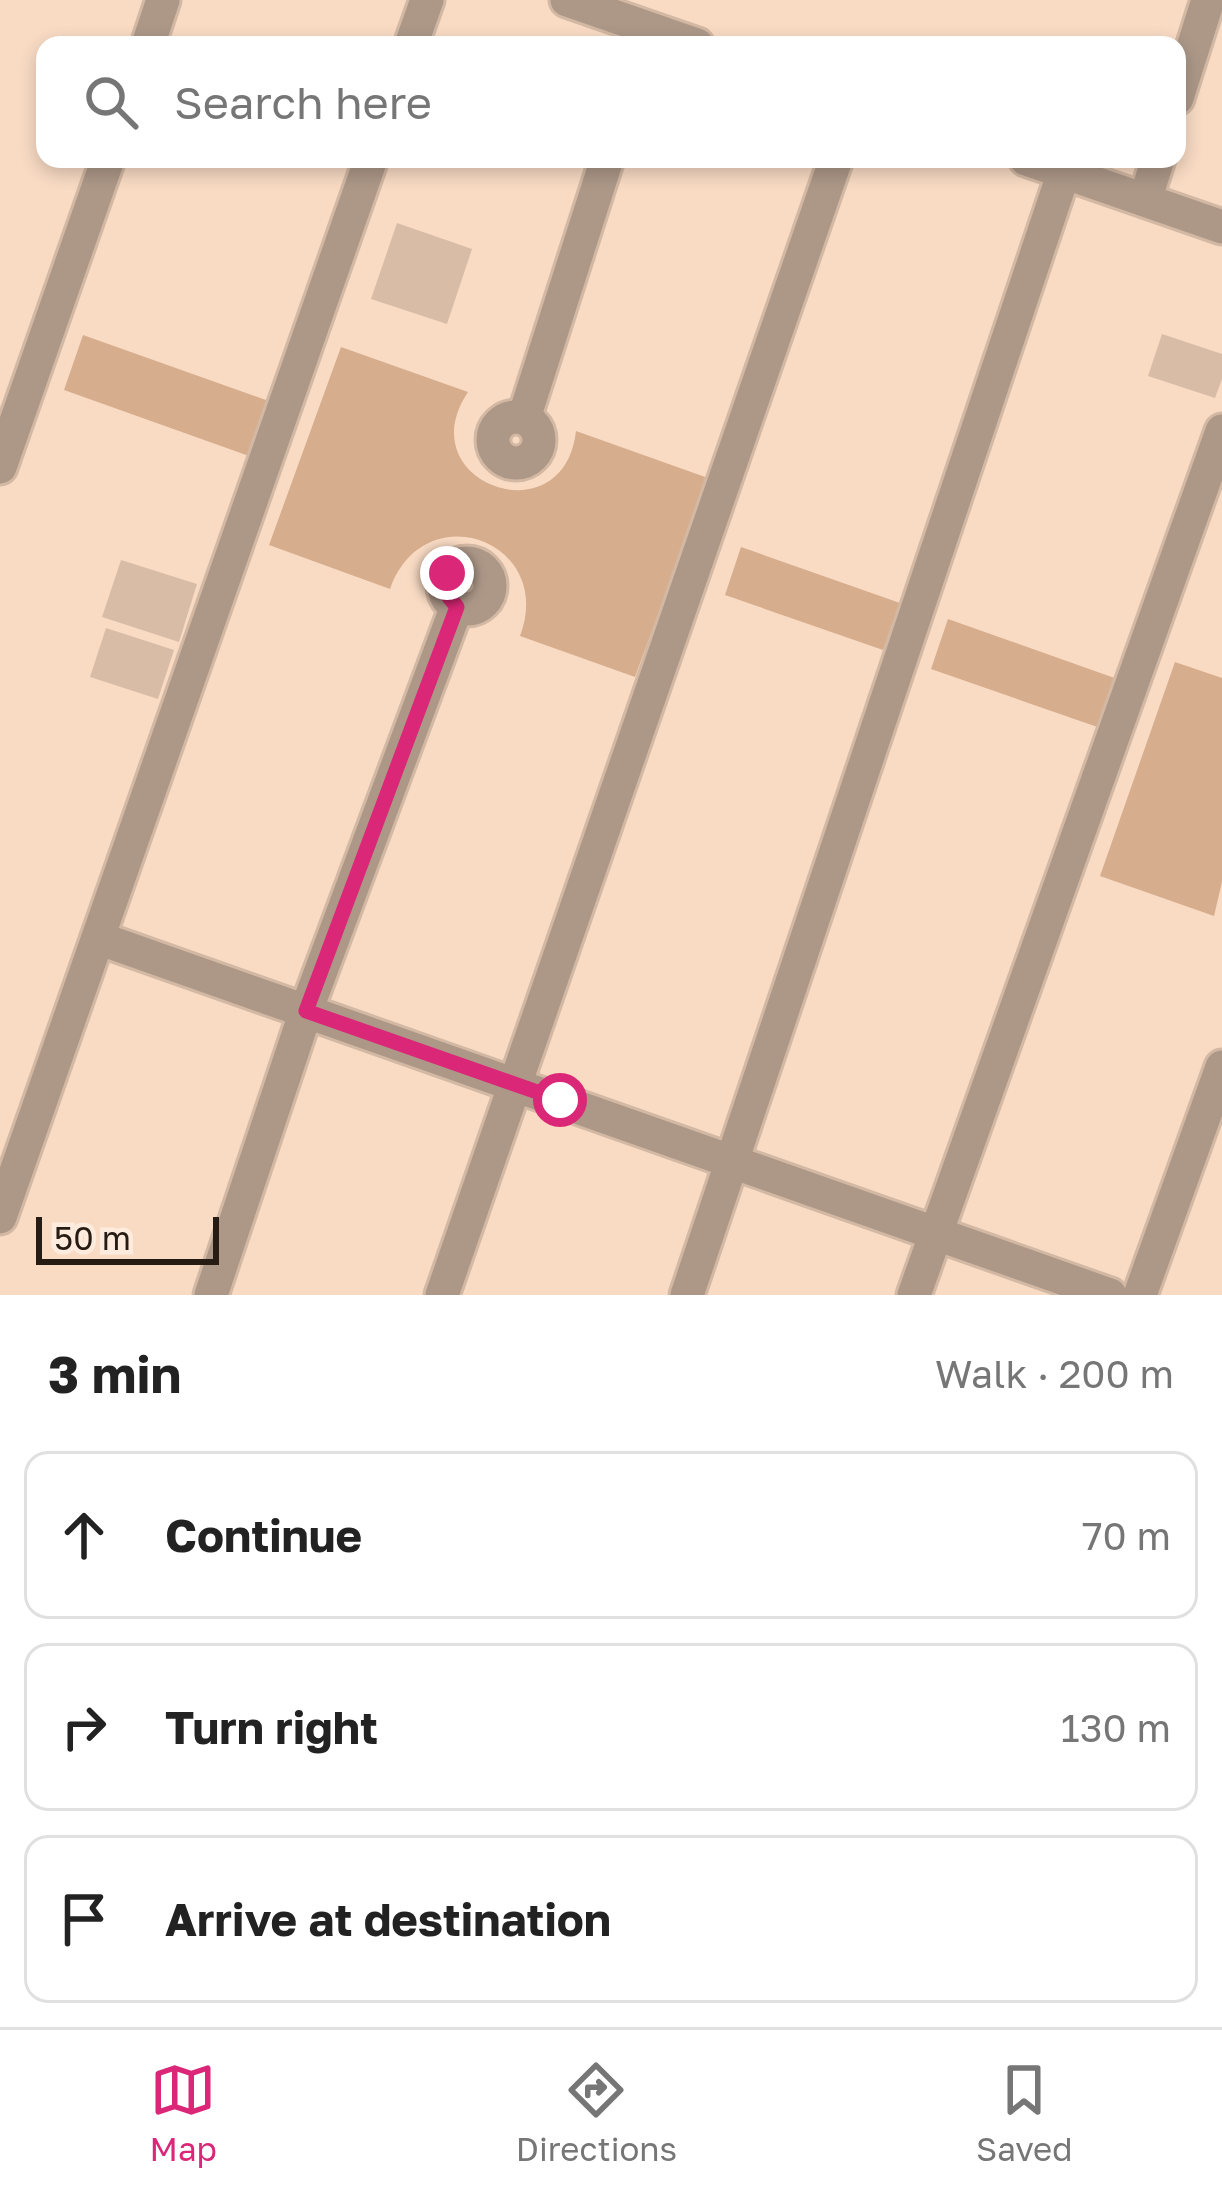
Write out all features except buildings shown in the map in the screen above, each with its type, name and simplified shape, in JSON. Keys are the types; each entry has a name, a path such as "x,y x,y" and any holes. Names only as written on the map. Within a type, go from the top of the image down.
{"street":[{"path":"151,36 164,0"},
{"path":"567,0 644,36"},
{"path":"1186,70 1208,0"},
{"path":"413,36 422,1"},
{"path":"0,467 105,168"},
{"path":"0,1217 368,168"},
{"path":"524,418 604,168"},
{"path":"442,1295 833,168"},
{"path":"1052,168 1222,227"},
{"path":"1145,200 1155,168"},
{"path":"688,1295 1064,172"},
{"path":"914,1295 1222,431"},
{"path":"211,1295 306,1011 457,607"},
{"path":"98,938 1110,1295"},
{"path":"1140,1295 1222,1067"}],"shaded area":[{"path":"83,335 269,401 249,456 64,390"},
{"path":"341,347 468,392 455,424 457,452 472,473 495,486 520,490 545,483 565,464 576,431 708,478 635,677 520,636 526,603 520,575 504,554 481,541 456,537 430,542 407,560 390,589 269,545"},
{"path":"741,547 900,603 883,650 725,595"},
{"path":"948,619 1123,681 1106,730 931,669"},
{"path":"1175,662 1222,678 1222,882 1214,916 1100,876"}],"route":[{"path":"447,573 445,592 457,607 306,1011 560,1100"}]}
